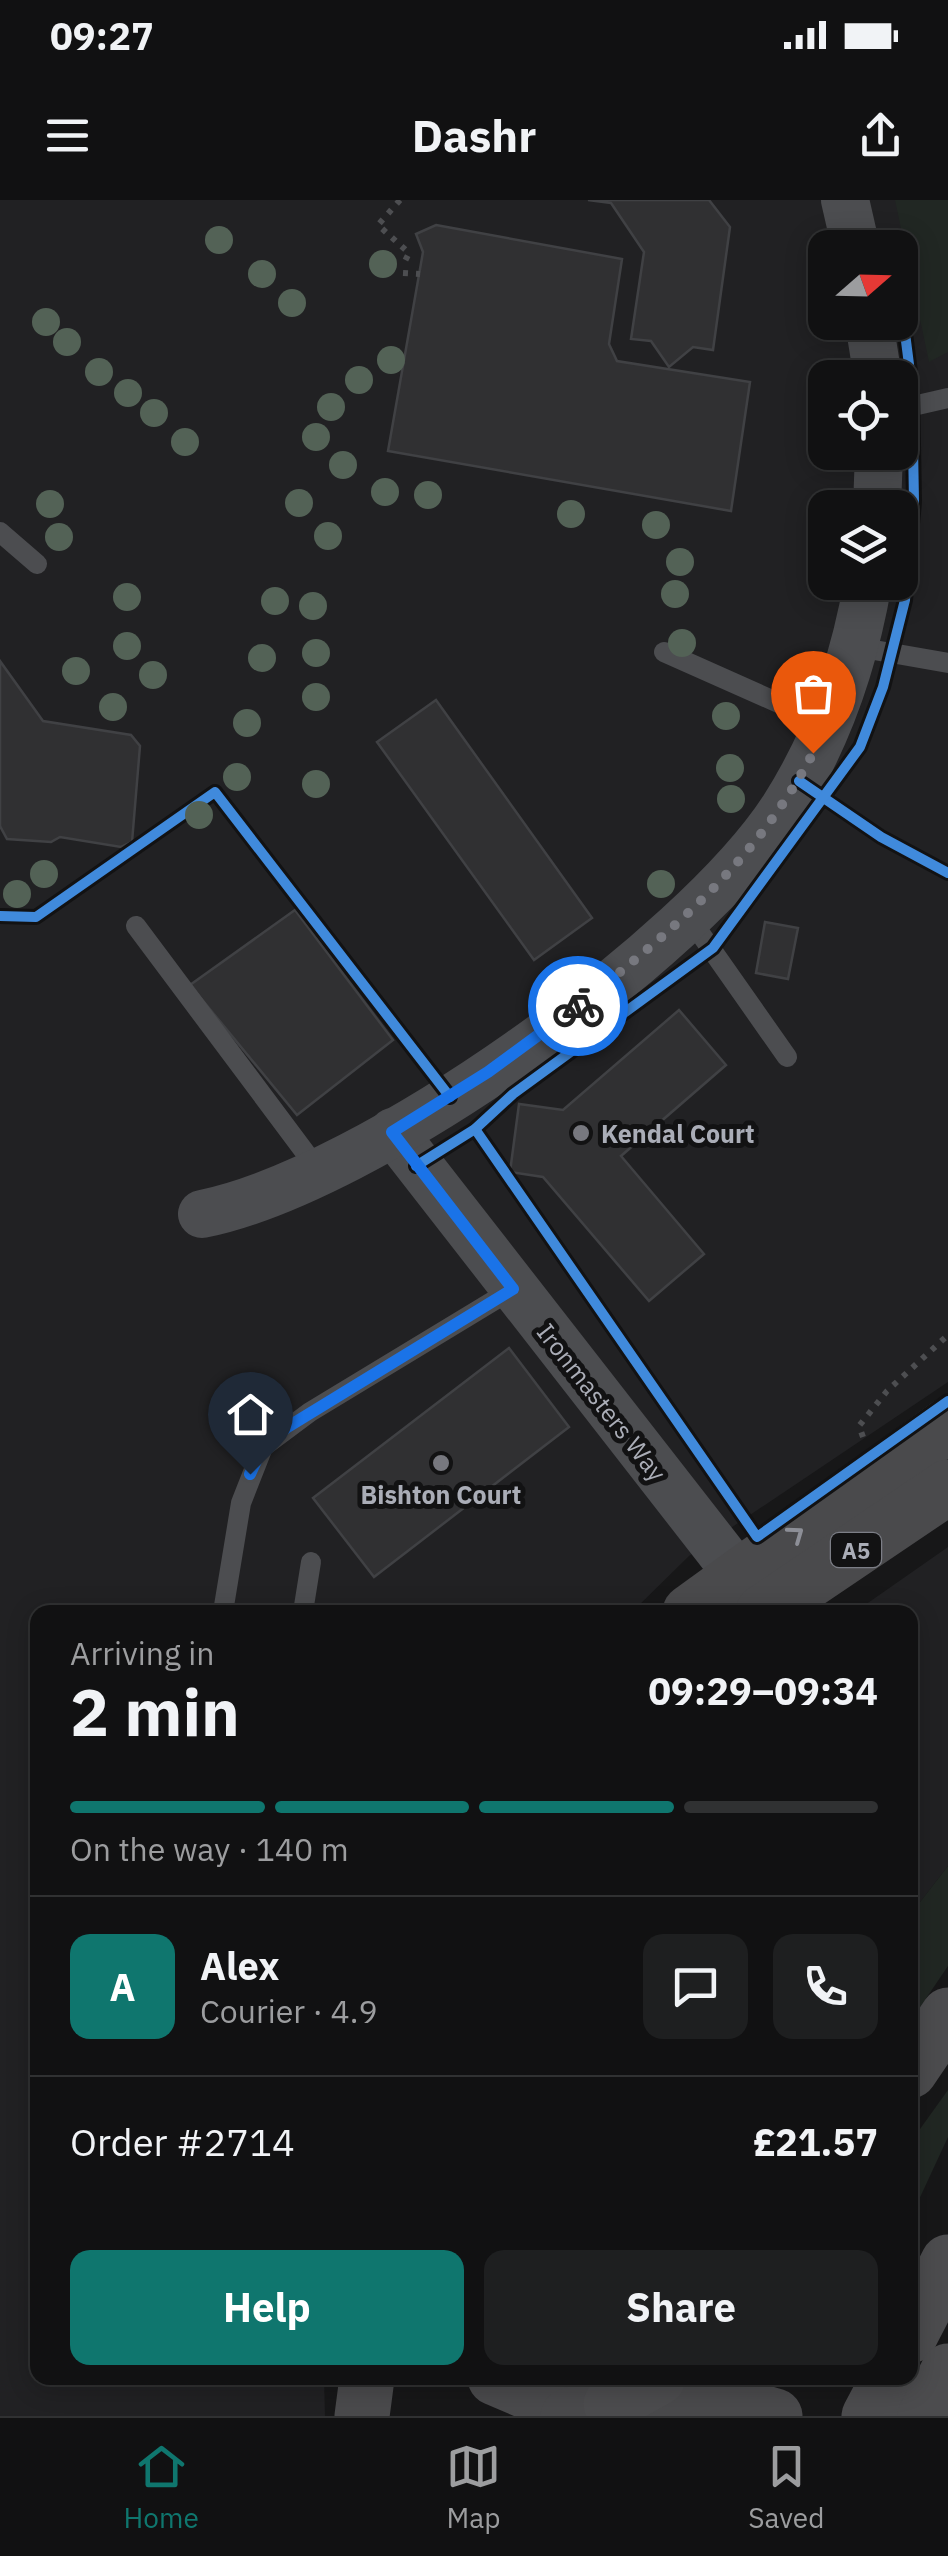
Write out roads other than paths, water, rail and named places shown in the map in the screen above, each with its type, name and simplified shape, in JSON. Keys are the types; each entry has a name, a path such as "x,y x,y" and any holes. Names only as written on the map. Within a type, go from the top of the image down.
{"highway":[{"path":"918,2060 948,2015"},
{"path":"918,2320 948,2262"},
{"path":"925,2416 948,2371"},
{"path":"585,2411 643,2385"},
{"path":"869,2416 885,2385"}],"main road":[{"name":"A5","path":"751,1594 948,1425"},
{"name":"A5","path":"714,1605 751,1594 948,1488"},
{"path":"362,2416 366,2385"},
{"path":"514,2385 585,2411 687,2401 775,2416"}],"street":[{"path":"845,200 852,230"},
{"path":"202,1214 239,1206 320,1173 450,1097 562,1020 688,916 726,880 783,809 828,725 856,647 865,600"},
{"name":"Ironmasters Way","path":"392,1132 751,1594"}],"lane":[{"path":"918,405 948,398"},
{"path":"0,532 37,564"},
{"path":"856,647 948,663"},
{"path":"664,652 828,725"},
{"path":"688,916 788,1057"},
{"path":"136,926 320,1173"},
{"path":"225,1605 241,1504 262,1448 310,1412 513,1289"},
{"path":"304,1605 311,1562"}],"place":[{"name":"Kendal Court","path":"581,1133"},
{"name":"Bishton Court","path":"441,1463"}]}
